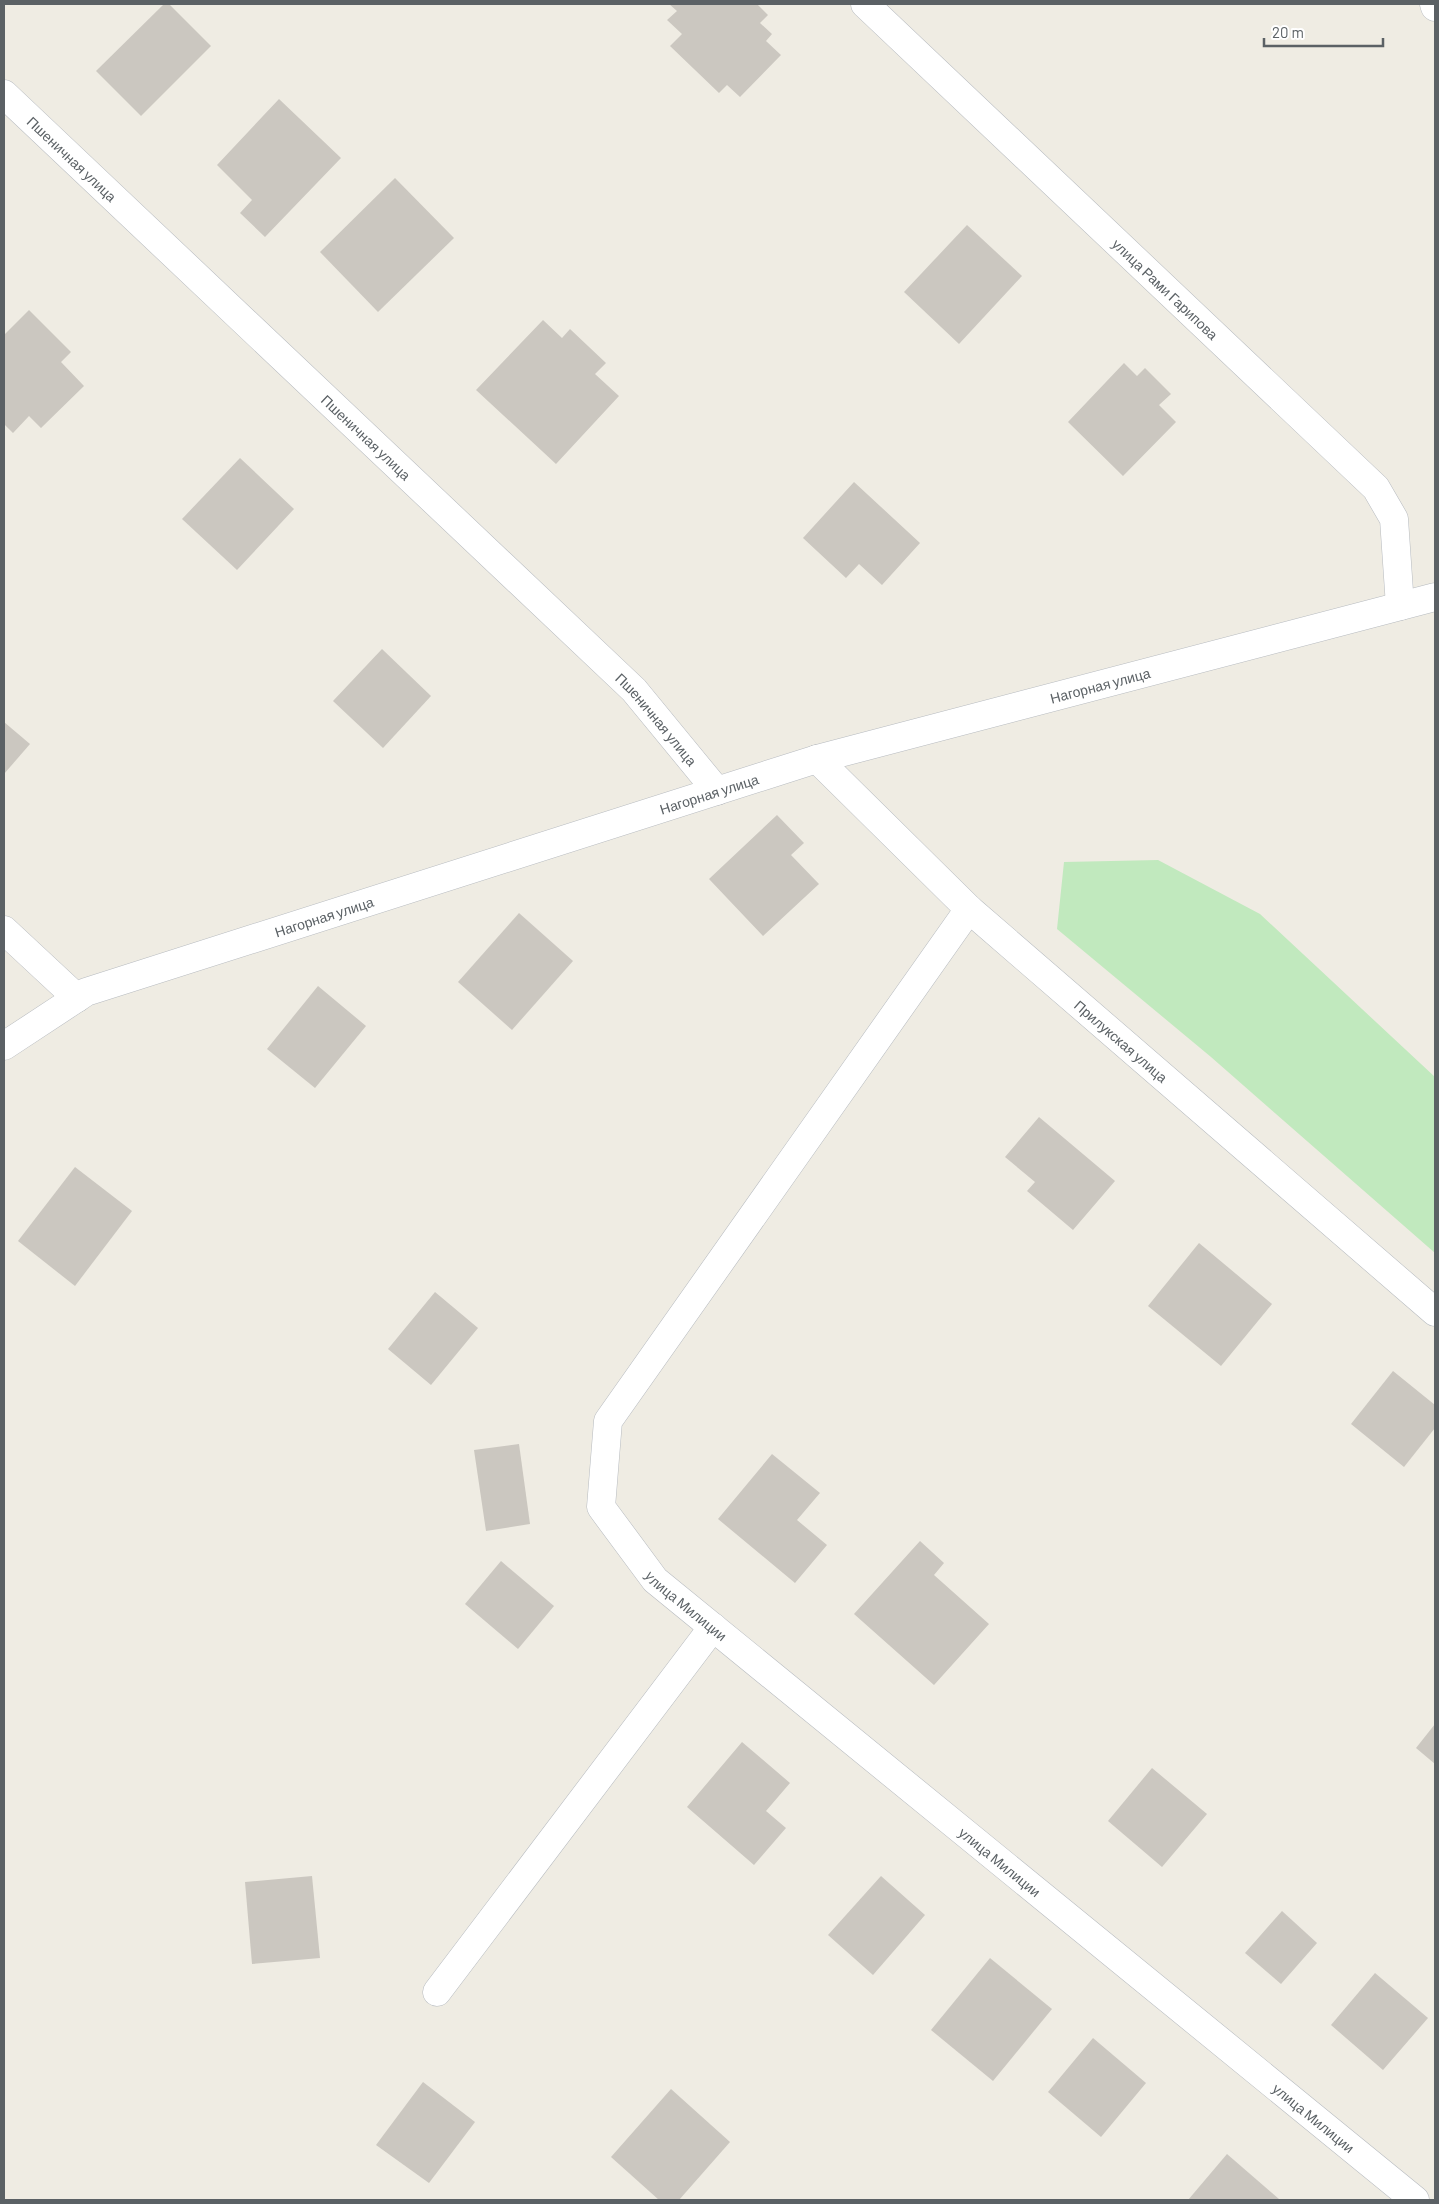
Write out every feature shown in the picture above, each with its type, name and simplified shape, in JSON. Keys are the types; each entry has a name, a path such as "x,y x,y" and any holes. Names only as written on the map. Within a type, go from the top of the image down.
{"street":[{"name":"улица Рами Гарипова","path":"865,4 1376,488 1394,520 1400,606"},
{"name":"Пшеничная улица","path":"4,94 634,690 717,791"},
{"name":"Нагорная улица","path":"4,1046 86,992 817,759 1435,597"},
{"name":"Прилукская улица","path":"817,759 969,910 1435,1312"},
{"name":"улица Милиции","path":"969,910 608,1421 601,1507 655,1580 1415,2200"},
{"path":"4,930 77,998"},
{"path":"437,1992 713,1627"}],"green space":[{"path":"1158,860 1260,914 1435,1077 1435,1253 1211,1057 1057,929 1064,862"}],"building":[{"path":"164,4 169,4 211,46 141,116 96,71"},
{"path":"669,4 757,4 768,15 760,23 772,34 766,41 781,55 740,97 727,85 719,93 670,46 682,34 667,20 677,11"},
{"path":"279,99 341,158 265,237 240,213 252,200 217,165"},
{"path":"395,178 454,238 378,312 320,252"},
{"path":"967,225 1022,276 959,344 904,292"},
{"path":"29,310 71,352 61,362 84,386 41,428 29,416 13,433 4,424 4,335"},
{"path":"543,320 562,338 570,329 606,363 595,374 619,396 556,464 476,390"},
{"path":"1124,363 1137,376 1145,368 1171,394 1159,405 1176,422 1123,476 1068,422"},
{"path":"240,458 294,509 237,570 182,519"},
{"path":"854,482 920,543 882,585 859,564 846,578 803,538"},
{"path":"382,649 431,696 383,748 333,701"},
{"path":"4,722 30,744 4,774"},
{"path":"777,815 804,843 791,855 819,884 763,936 709,879"},
{"path":"519,913 573,961 512,1030 458,982"},
{"path":"318,986 366,1026 315,1088 267,1049"},
{"path":"1039,1117 1115,1181 1073,1230 1027,1191 1035,1182 1005,1157"},
{"path":"75,1167 132,1211 75,1286 18,1241"},
{"path":"1199,1243 1272,1304 1221,1366 1148,1306"},
{"path":"435,1292 478,1328 431,1385 388,1349"},
{"path":"1393,1371 1435,1405 1435,1428 1404,1467 1351,1424"},
{"path":"519,1444 530,1524 486,1531 474,1450"},
{"path":"772,1454 820,1493 797,1520 827,1545 795,1583 718,1519"},
{"path":"920,1541 944,1563 934,1575 989,1624 934,1685 854,1614"},
{"path":"501,1561 554,1606 518,1649 465,1604"},
{"path":"1435,1724 1435,1764 1416,1748"},
{"path":"742,1742 790,1783 766,1811 786,1828 754,1865 687,1807"},
{"path":"1152,1768 1207,1814 1162,1867 1108,1821"},
{"path":"312,1876 320,1958 252,1964 245,1882"},
{"path":"881,1876 925,1915 873,1975 828,1935"},
{"path":"1282,1911 1317,1943 1281,1984 1245,1953"},
{"path":"990,1958 1052,2009 993,2081 931,2030"},
{"path":"1375,1973 1428,2018 1383,2070 1331,2025"},
{"path":"1093,2038 1146,2083 1101,2137 1048,2092"},
{"path":"423,2082 475,2122 429,2183 376,2145"},
{"path":"671,2089 730,2142 679,2200 659,2200 611,2157"},
{"path":"1227,2154 1279,2199 1188,2200"}]}
